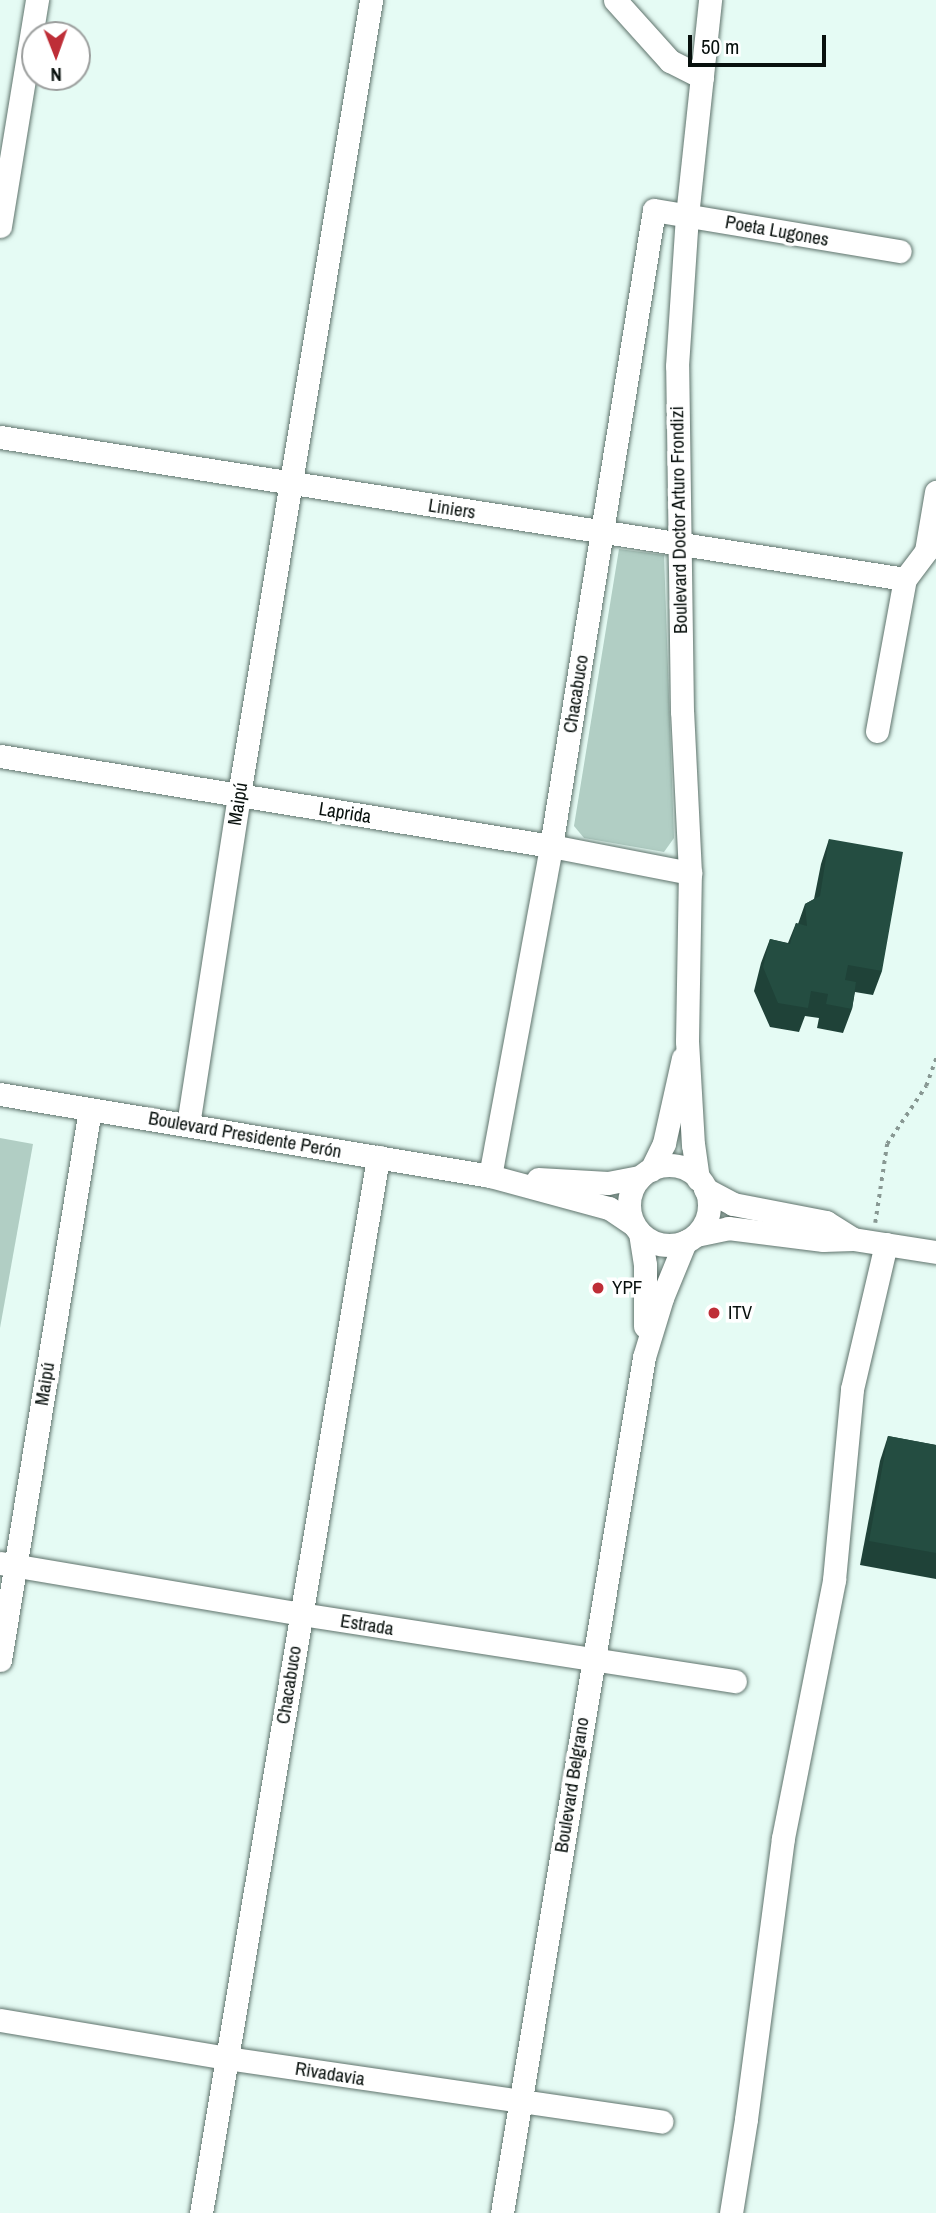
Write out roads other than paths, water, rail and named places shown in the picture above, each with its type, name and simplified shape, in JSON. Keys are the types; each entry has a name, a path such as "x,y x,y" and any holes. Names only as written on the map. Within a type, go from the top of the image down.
{"street":[{"path":"0,226 9,109 37,0"},
{"name":"Maipú","path":"188,1125 239,795 371,0"},
{"path":"615,0 670,61 702,77"},
{"name":"Boulevard Doctor Arturo Frondizi","path":"702,1184 693,1145 687,1041 690,873 682,712 677,366 687,216 710,0"},
{"name":"Poeta Lugones","path":"654,210 900,251"},
{"name":"Chacabuco","path":"490,1176 551,846 654,210"},
{"name":"Liniers","path":"0,437 905,579"},
{"path":"877,731 905,579 926,551 936,492"},
{"name":"Laprida","path":"0,756 551,846 690,873"},
{"name":"Boulevard Doctor Arturo Frondizi","path":"645,1173 664,1143 687,1041"},
{"name":"Boulevard Presidente Perón","path":"0,1094 490,1176 609,1208 660,1244 728,1228 823,1240 871,1242"},
{"name":"Maipú","path":"0,1660 8,1565 90,1109"},
{"name":"Chacabuco","path":"201,2213 378,1157"},
{"name":"Boulevard Presidente Perón","path":"490,1176 608,1183 677,1166 733,1204 826,1222 871,1242"},
{"path":"637,1228 629,1201 645,1173"},
{"path":"690,1238 708,1214 702,1184"},
{"name":"Boulevard Belgrano","path":"637,1228 645,1265 644,1357"},
{"name":"Boulevard Belgrano","path":"502,2213 644,1357 662,1298 690,1238"},
{"path":"731,2213 783,1838 834,1580 852,1388 871,1242 936,1252"},
{"name":"Estrada","path":"8,1565 301,1614 735,1681"},
{"name":"Rivadavia","path":"0,2020 227,2058 661,2121"}],"place":[{"name":"YPF","path":"598,1288"},
{"name":"ITV","path":"714,1313"}]}
